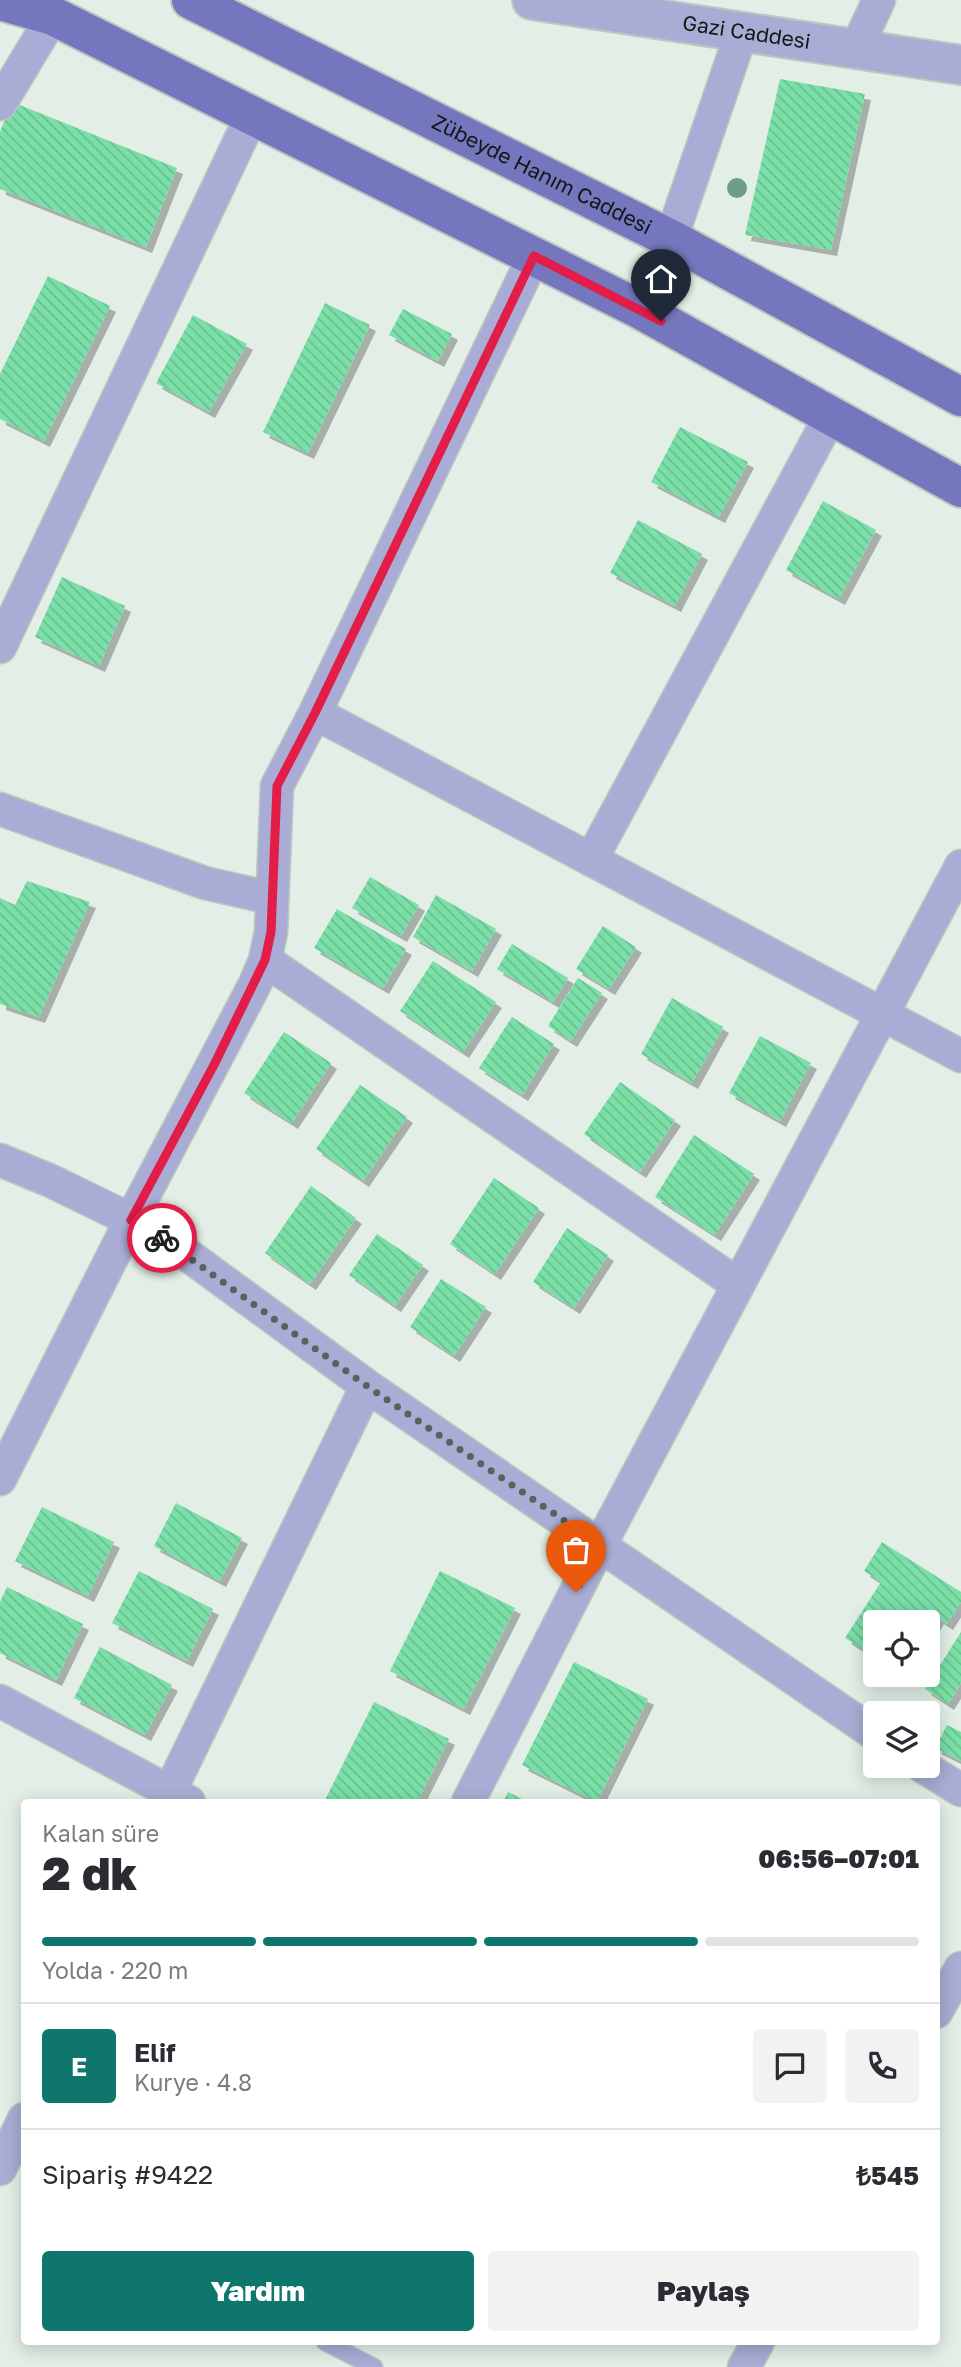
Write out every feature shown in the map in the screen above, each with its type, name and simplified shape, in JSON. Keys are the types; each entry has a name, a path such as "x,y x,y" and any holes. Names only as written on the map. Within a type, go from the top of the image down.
{"main road":[{"name":"Zübeyde Hanım Caddesi","path":"191,0 671,239 961,397"},
{"path":"0,1 58,8 252,115 637,308 961,488"}],"street":[{"name":"Gazi Caddesi","path":"532,0 961,65"},
{"path":"856,49 879,0"},
{"path":"0,104 58,8"},
{"path":"671,239 742,31"},
{"path":"0,647 252,115"},
{"path":"0,1479 131,1220 215,1063 265,960 271,932 277,786 315,713 534,256"},
{"path":"591,860 831,415"},
{"path":"315,713 961,1056"},
{"path":"0,809 205,883 271,898"},
{"path":"470,1799 737,1284 961,866"},
{"path":"265,960 737,1284"},
{"path":"6,1168 131,1220 174,1245 367,1386 863,1726"},
{"path":"0,1701 179,1798 367,1386"},
{"path":"940,1777 961,1790"},
{"path":"940,2005 961,1968"},
{"path":"0,2169 21,2125"},
{"path":"744,2367 756,2345"}],"lane":[{"path":"331,2345 374,2367"}],"building":[{"path":"780,79 865,94 831,250 745,235"},
{"path":"12,102 177,168 146,247 0,189 0,132"},
{"path":"48,276 110,306 44,441 0,419 0,374"},
{"path":"325,303 370,325 308,453 263,432"},
{"path":"403,309 452,334 438,361 389,335"},
{"path":"193,315 247,344 209,412 156,383"},
{"path":"680,427 748,462 719,517 651,482"},
{"path":"823,501 876,530 839,599 786,570"},
{"path":"638,520 702,554 675,606 610,573"},
{"path":"62,577 125,606 99,666 35,637"},
{"path":"370,877 419,905 401,936 352,908"},
{"path":"27,881 90,902 39,1017 0,1004 0,898 15,905"},
{"path":"436,895 496,929 472,971 413,937"},
{"path":"337,909 406,949 383,988 314,948"},
{"path":"603,926 636,947 609,989 576,969"},
{"path":"512,944 568,978 553,1002 497,969"},
{"path":"433,961 496,1002 463,1052 400,1011"},
{"path":"578,978 602,993 571,1041 548,1026"},
{"path":"672,998 723,1027 692,1083 641,1054"},
{"path":"512,1017 554,1044 522,1095 479,1068"},
{"path":"284,1032 331,1063 292,1123 244,1093"},
{"path":"760,1036 811,1063 780,1121 729,1093"},
{"path":"620,1082 675,1120 640,1172 584,1134"},
{"path":"360,1085 407,1117 363,1181 316,1149"},
{"path":"694,1135 754,1174 715,1235 655,1197"},
{"path":"494,1178 539,1208 495,1274 450,1244"},
{"path":"311,1186 356,1218 310,1284 265,1253"},
{"path":"567,1228 608,1255 574,1308 533,1282"},
{"path":"377,1234 423,1265 395,1306 349,1275"},
{"path":"441,1279 486,1307 454,1356 410,1327"},
{"path":"176,1503 242,1538 220,1581 154,1546"},
{"path":"42,1507 114,1542 88,1596 15,1561"},
{"path":"882,1542 961,1592 961,1602 947,1624 940,1619 940,1610 863,1610 881,1582 864,1571"},
{"path":"139,1571 213,1609 187,1661 112,1623"},
{"path":"440,1571 515,1608 464,1709 390,1671"},
{"path":"7,1587 83,1624 56,1680 0,1653 0,1602"},
{"path":"863,1610 863,1649 845,1638"},
{"path":"961,1632 961,1683 948,1704 925,1689 940,1687 940,1665"},
{"path":"100,1647 172,1685 145,1735 74,1698"},
{"path":"574,1662 648,1699 598,1799 591,1799 522,1765"},
{"path":"374,1702 449,1739 419,1799 326,1799"},
{"path":"947,1725 961,1732 961,1761 940,1750 940,1738"},
{"path":"508,1792 522,1799 504,1799"}],"way so far":[{"path":"162,1238 367,1386 600,1545 576,1592"}],"route":[{"path":"162,1238 131,1220 215,1063 265,960 271,932 277,786 315,713 534,256 661,321"}]}
